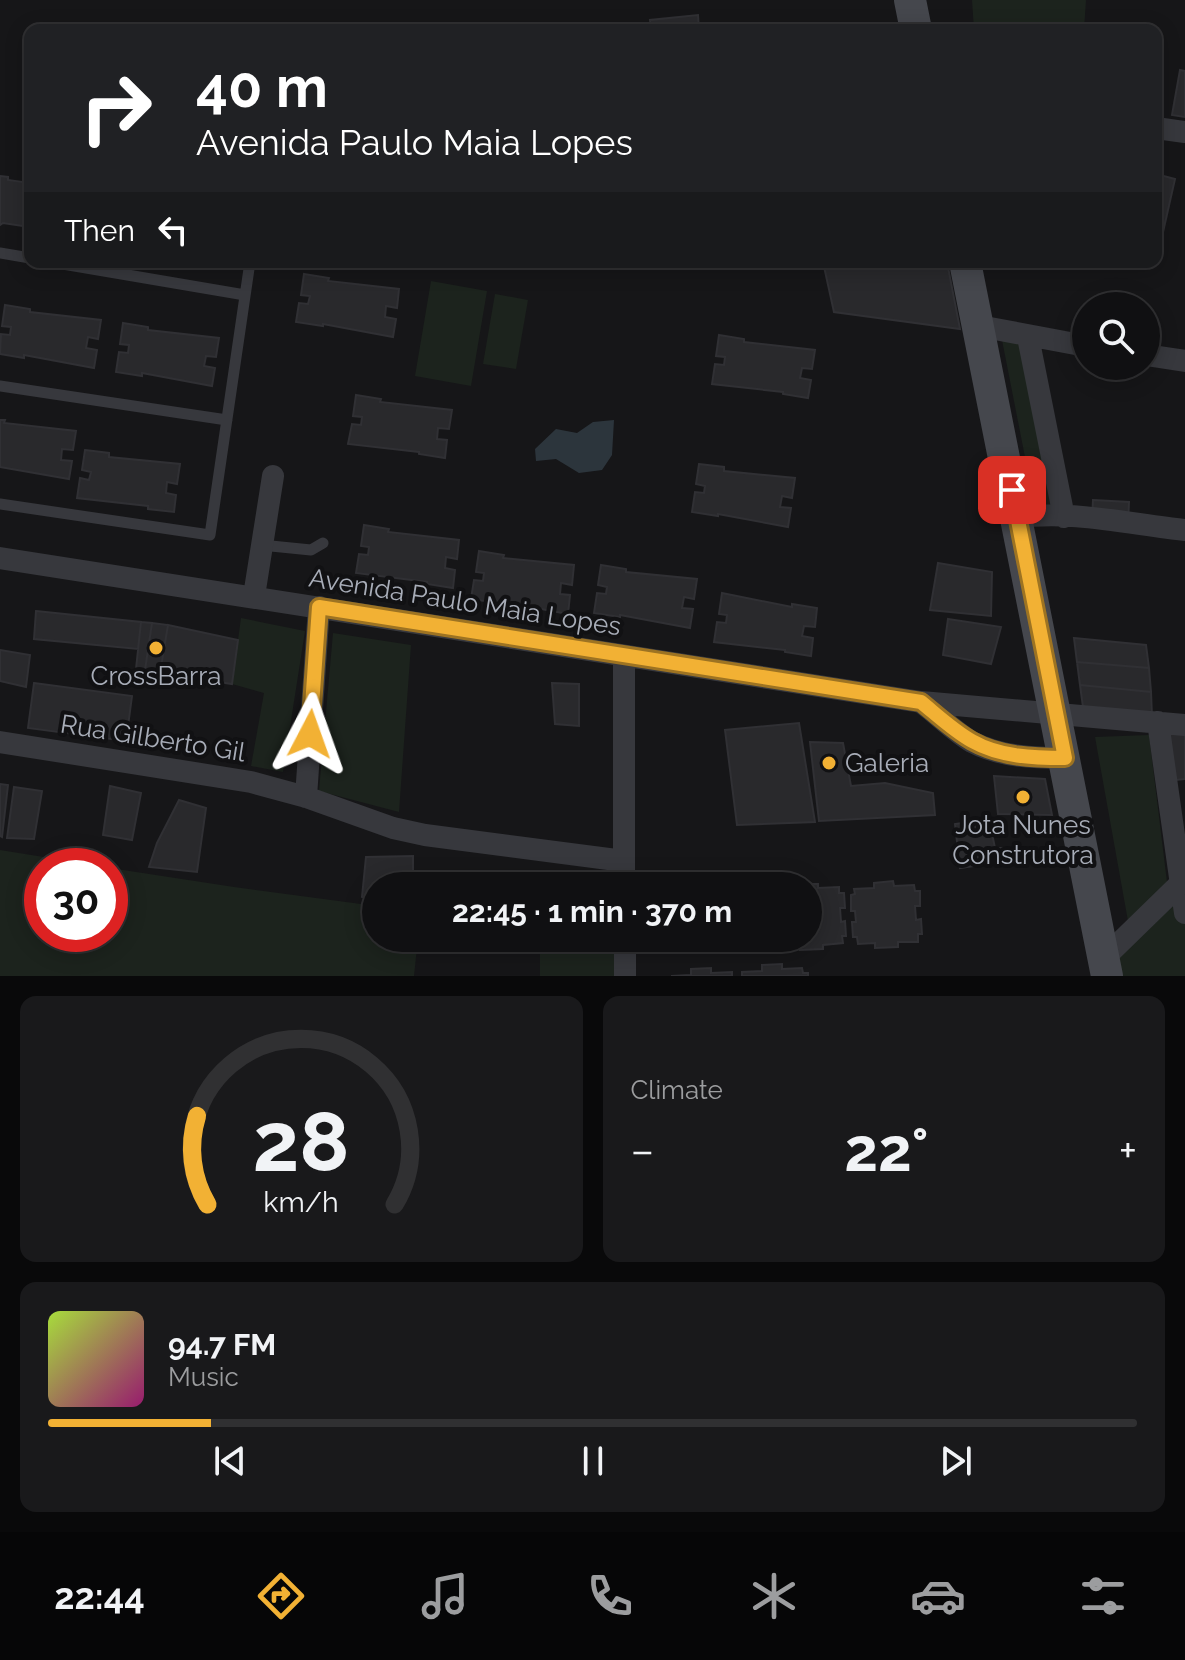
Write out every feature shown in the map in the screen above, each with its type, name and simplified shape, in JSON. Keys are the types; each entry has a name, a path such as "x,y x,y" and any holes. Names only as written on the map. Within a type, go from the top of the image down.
{"main road":[{"path":"910,0 915,24"},
{"path":"966,268 1105,967"}],"street":[{"path":"1162,129 1185,132"},
{"path":"979,326 1072,344"},
{"path":"1028,337 1064,517"},
{"path":"1160,357 1185,361"},
{"path":"254,596 273,476"},
{"path":"1018,518 1033,515 1064,517 1185,530"},
{"name":"Avenida Paulo Maia Lopes","path":"0,558 921,702 1185,725"},
{"path":"306,797 319,607"},
{"path":"624,657 624,872"},
{"name":"Avenida Paulo Maia Lopes","path":"921,702 972,741 1000,753 1033,758 1065,758"},
{"path":"1158,722 1185,913"},
{"name":"Rua Gilberto Gil","path":"0,742 251,782 425,835 624,861"},
{"path":"1105,967 1181,883"},
{"path":"625,952 625,976"}],"lane":[{"path":"0,253 24,257"},
{"path":"86,268 245,295"},
{"path":"0,504 210,535 249,268"},
{"path":"0,386 227,420"},
{"path":"261,545 311,550 323,543"}],"shaded area":[{"path":"972,0 1086,0 1084,24 974,24"},
{"path":"431,281 487,291 471,386 415,376"},
{"path":"495,294 528,300 516,369 483,364"},
{"path":"1002,340 1020,344 1053,510 1035,508"},
{"path":"614,420 612,455 602,470 579,473 556,459 536,461 535,449 556,429 577,433 593,422"},
{"path":"241,618 305,631 283,772 251,766 264,693 232,684"},
{"path":"333,633 411,645 399,812 319,791"},
{"path":"1149,735 1167,882 1128,921 1095,737"},
{"path":"0,850 24,854 24,952 128,952 128,871 362,904 362,952 417,952 414,976 0,976"},
{"path":"1181,883 1185,913 1185,976 1107,976 1113,948"},
{"path":"540,952 625,952 625,976 540,976"}],"building":[{"path":"698,15 699,24 650,24 650,20"},
{"path":"1180,70 1185,71 1185,117 1172,115"},
{"path":"0,176 24,182 24,226 0,225"},
{"path":"1162,176 1175,179 1162,237"},
{"path":"824,268 948,268 960,329 834,312"},
{"path":"304,274 329,278 328,281 399,289 397,308 386,306 385,317 396,319 393,337 296,322 299,303 308,304 310,296 301,295"},
{"path":"5,305 30,309 30,312 101,320 98,339 88,337 86,348 97,350 94,368 24,355 24,358 0,354 1,334 10,335 11,327 2,326"},
{"path":"123,323 148,327 148,330 219,338 216,357 206,356 204,366 215,368 212,386 142,373 142,376 116,372 119,352 128,353 129,345 120,344"},
{"path":"719,335 744,339 744,342 815,350 812,369 802,368 800,378 811,380 808,398 712,384 715,364 724,365 725,357 716,356"},
{"path":"356,395 381,399 380,402 452,410 449,429 438,428 437,439 447,440 445,458 348,444 352,424 361,425 362,417 353,416"},
{"path":"0,420 76,431 73,450 62,449 61,460 72,461 69,479 0,467"},
{"path":"85,450 109,453 109,457 180,464 177,484 167,482 166,493 176,495 174,512 77,498 80,478 89,480 91,472 82,470"},
{"path":"699,464 724,467 724,471 795,478 792,498 782,496 780,507 791,508 788,527 692,512 695,492 704,493 705,486 696,484"},
{"path":"1093,500 1129,502 1128,524 1092,520"},
{"path":"364,525 389,529 388,532 459,540 457,559 446,557 445,568 455,570 453,588 356,573 359,554 368,555 369,547 361,546"},
{"path":"479,551 504,555 503,558 574,565 572,585 561,583 560,594 570,595 568,614 471,599 474,580 483,581 484,573 476,572"},
{"path":"938,563 992,572 991,616 930,610"},
{"path":"601,565 626,569 626,572 697,579 694,599 684,597 682,608 693,609 690,628 594,613 597,593 606,594 607,587 598,585"},
{"path":"722,593 792,607 792,604 817,608 815,627 804,626 802,636 813,638 811,656 714,642 717,622 726,623 727,615 719,614"},
{"path":"36,611 141,622 138,649 34,639"},
{"path":"948,619 1001,627 991,664 943,655"},
{"path":"141,622 152,623 145,670 136,669"},
{"name":"CrossBarra","path":"152,623 168,625 160,673 145,670"},
{"path":"168,625 238,640 232,684 160,673"},
{"path":"1074,638 1146,645 1149,668 1077,662"},
{"path":"0,650 30,655 26,687 0,681"},
{"path":"1077,662 1149,668 1151,692 1080,685"},
{"path":"34,683 132,696 126,741 28,728"},
{"path":"552,683 579,684 579,726 555,724"},
{"path":"1080,685 1151,692 1152,716 1083,707"},
{"path":"1158,722 1185,725 1185,779 1166,781"},
{"path":"799,723 815,822 737,825 725,730"},
{"name":"Galeria","path":"810,742 843,743 851,786 885,783 933,793 935,815 819,821"},
{"name":"Jota Nunes Construtora","path":"994,776 1045,779 1052,815 998,814"},
{"path":"0,784 8,785 2,837 0,836"},
{"path":"110,786 141,793 132,840 103,835"},
{"path":"14,787 42,791 34,839 7,838"},
{"path":"179,800 206,808 197,872 149,867 157,843"},
{"path":"989,819 995,848 1008,848 1008,861 960,868 955,824"},
{"path":"413,856 413,872 364,872 366,857"},
{"path":"893,881 894,886 914,885 915,891 920,891 920,906 915,906 916,920 921,919 922,934 918,934 918,942 898,942 898,947 875,948 875,943 858,944 857,937 853,937 855,911 851,911 854,889 874,888 874,883"},
{"path":"839,887 839,893 844,893 845,908 840,908 846,936 842,936 843,943 823,945 823,949 822,888"},
{"path":"782,964 782,969 802,968 808,976 742,976 742,972 762,971 762,965"},
{"path":"711,968 711,973 732,972 732,976 671,976 691,975 691,969"}],"place":[{"name":"CrossBarra","path":"156,648"},
{"name":"Galeria","path":"829,763"},
{"name":"Jota Nunes Construtora","path":"1023,797"}],"route":[{"path":"310,734 319,607 921,702 972,741 1000,753 1033,758 1065,758 1012,490"}]}
